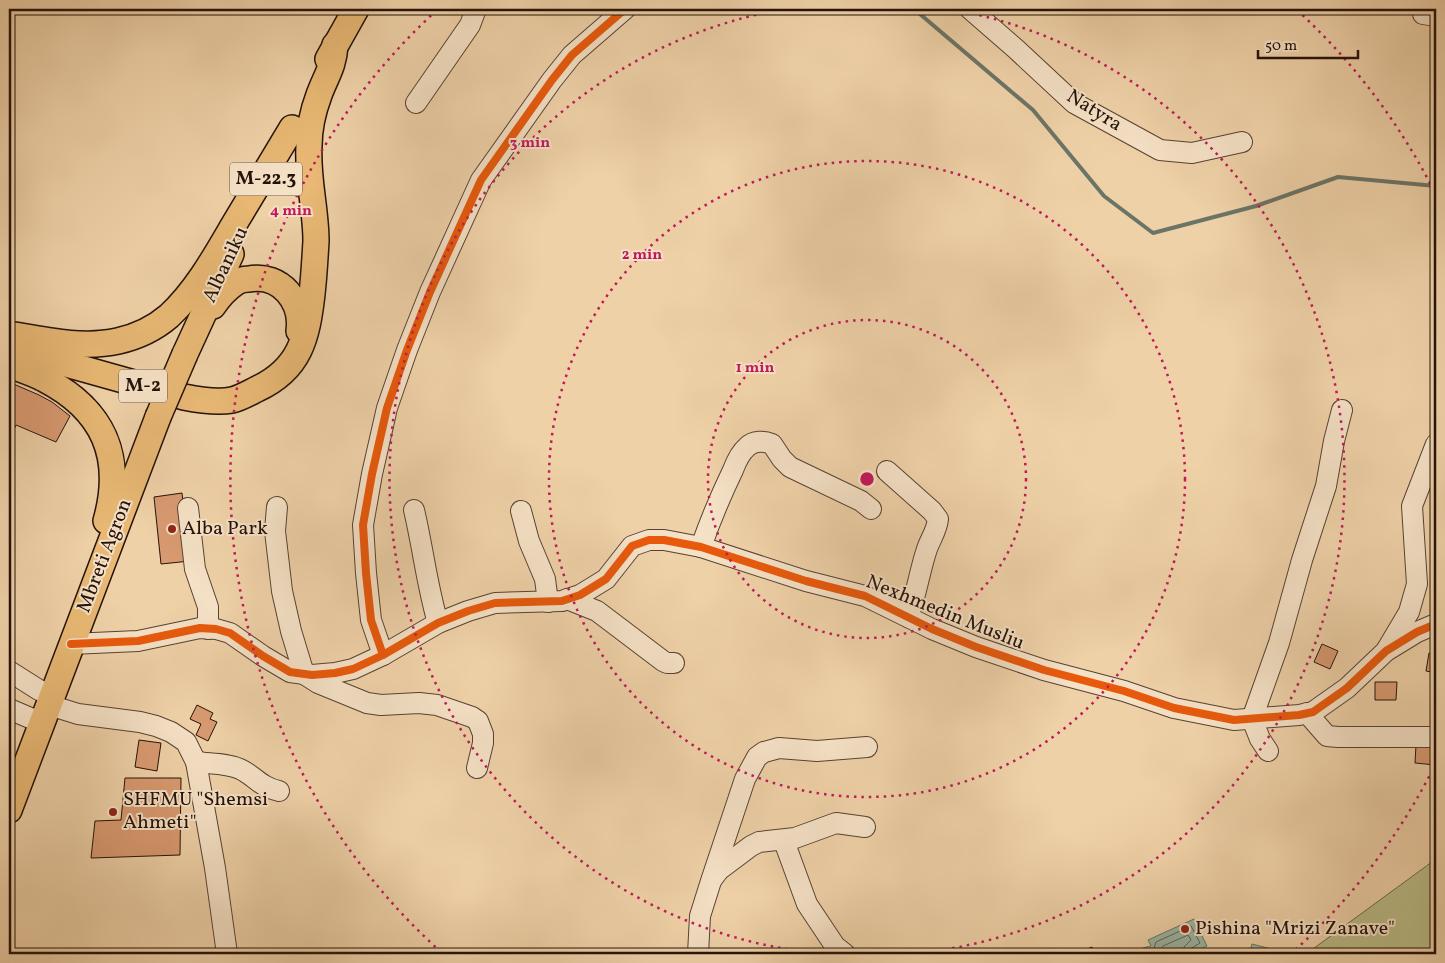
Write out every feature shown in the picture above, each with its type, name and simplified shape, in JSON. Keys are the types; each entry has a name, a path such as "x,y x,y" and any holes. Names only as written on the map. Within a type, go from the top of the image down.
{"main road":[{"name":"Albaniku","path":"158,418 185,354 269,172 335,45 356,9"},
{"path":"276,378 289,367 299,352 308,321 314,276 316,240 308,148 311,124 319,96 334,59 335,45"},
{"path":"9,334 82,344 118,341 144,333 168,316 190,292 216,255 292,128"},
{"name":"M-2","path":"9,348 184,398 210,401 232,400 264,386 276,378 280,367 293,349 300,321 298,310 288,291 269,279 256,277 236,282 210,310 185,354"},
{"name":"M-2","path":"9,365 44,379 65,391 81,404 94,418 104,434 110,449 113,471 112,495 102,535 88,570 94,584"},
{"name":"Mbreti Agron","path":"9,810 158,418"}],"street":[{"path":"416,103 470,25 476,9"},
{"path":"383,655 371,620 363,525 387,408 406,350 481,180 572,55 625,9"},
{"name":"Natyra","path":"970,9 1016,48 1074,103 1160,150 1192,154 1242,142"},
{"path":"1268,750 1252,719 1279,643 1302,560 1326,486 1342,410"},
{"path":"701,547 724,488 740,456 746,447 760,441 772,444 790,467 854,498 871,509"},
{"path":"1386,651 1409,612 1417,584 1412,506 1433,456 1436,444"},
{"name":"Nexhmedin Musliu","path":"887,471 932,511 938,519 926,550 908,618"},
{"path":"278,507 275,531 282,591 291,631 304,674"},
{"path":"188,508 195,569 208,606 208,629"},
{"path":"414,510 423,548 426,575 438,624"},
{"path":"521,510 531,550 558,600"},
{"name":"Nexhmedin Musliu","path":"71,644 138,641 200,628 230,633 290,672 312,675 335,673 353,669 383,655 438,624 468,611 495,603 558,600 580,595 606,579 632,546 649,540 656,540 701,547 806,581 865,596 908,618 976,647 1044,670 1124,691 1174,708 1234,720 1298,716 1313,712 1347,688 1386,651"},
{"name":"Nexhmedin Musliu","path":"558,600 597,611 663,661 674,663"},
{"path":"1386,651 1417,632 1436,624"},
{"path":"9,671 39,690 48,707"},
{"name":"Nexhmedin Musliu","path":"304,674 318,683 367,703 381,705 419,703 437,705 472,717 482,727 483,734 483,743 476,768"},
{"path":"9,709 48,707 78,714 140,722 171,732 186,742 196,762 215,868 227,954"},
{"path":"1307,713 1327,736 1338,738 1436,737"},
{"path":"698,954 700,916 745,779 757,757 770,749 779,748 817,751 867,747"},
{"path":"196,762 238,768 264,786 279,791"},
{"path":"711,881 719,870 759,842 784,841 836,823 864,827"},
{"path":"784,841 807,904 835,946 845,954"}],"green space":[{"path":"1436,859 1436,954 1306,954"}],"water":[{"name":"Pishina \"Mrizi Zanave\"","path":"1194,919 1207,946 1189,954 1135,954 1139,949 1151,946 1148,940"},
{"path":"1252,944 1279,951 1278,954 1249,954"}],"building":[{"path":"9,382 52,402 70,416 56,442 16,425 9,441"},
{"name":"Alba Park","path":"182,493 190,561 161,564 154,497"},
{"path":"1322,644 1338,651 1330,669 1314,662"},
{"path":"1429,653 1436,654 1436,673 1426,671"},
{"path":"1375,682 1397,682 1396,700 1375,700"},
{"path":"197,705 213,713 210,719 217,722 208,741 196,735 201,724 190,719"},
{"path":"139,740 161,743 157,771 135,767"},
{"path":"1416,745 1436,746 1436,765 1415,763"},
{"path":"125,778 181,778 180,855 91,858 95,821 121,820"},
{"path":"1092,947 1095,954 1075,954"}],"waterway":[{"path":"914,9 1033,110 1104,196 1153,233 1256,206 1338,177 1436,186"}],"cycle path":[{"path":"383,655 371,620 363,525 387,408 407,350 430,292 481,180 572,55 625,9"},
{"path":"71,644 138,641 200,628 216,629 230,633 290,672 312,675 335,673 353,669 383,655 438,623 468,611 495,603 562,601 580,595 606,579 632,546 649,540 664,540 701,547 806,581 865,596 932,629 976,647 1044,670 1124,691 1174,708 1234,720 1299,715 1313,712 1347,688 1386,651 1417,632 1436,624"}],"place":[{"name":"Alba Park","path":"172,529"},
{"name":"SHFMU \"Shemsi Ahmeti\"","path":"113,812"},
{"name":"Pishina \"Mrizi Zanave\"","path":"1185,929"}]}
